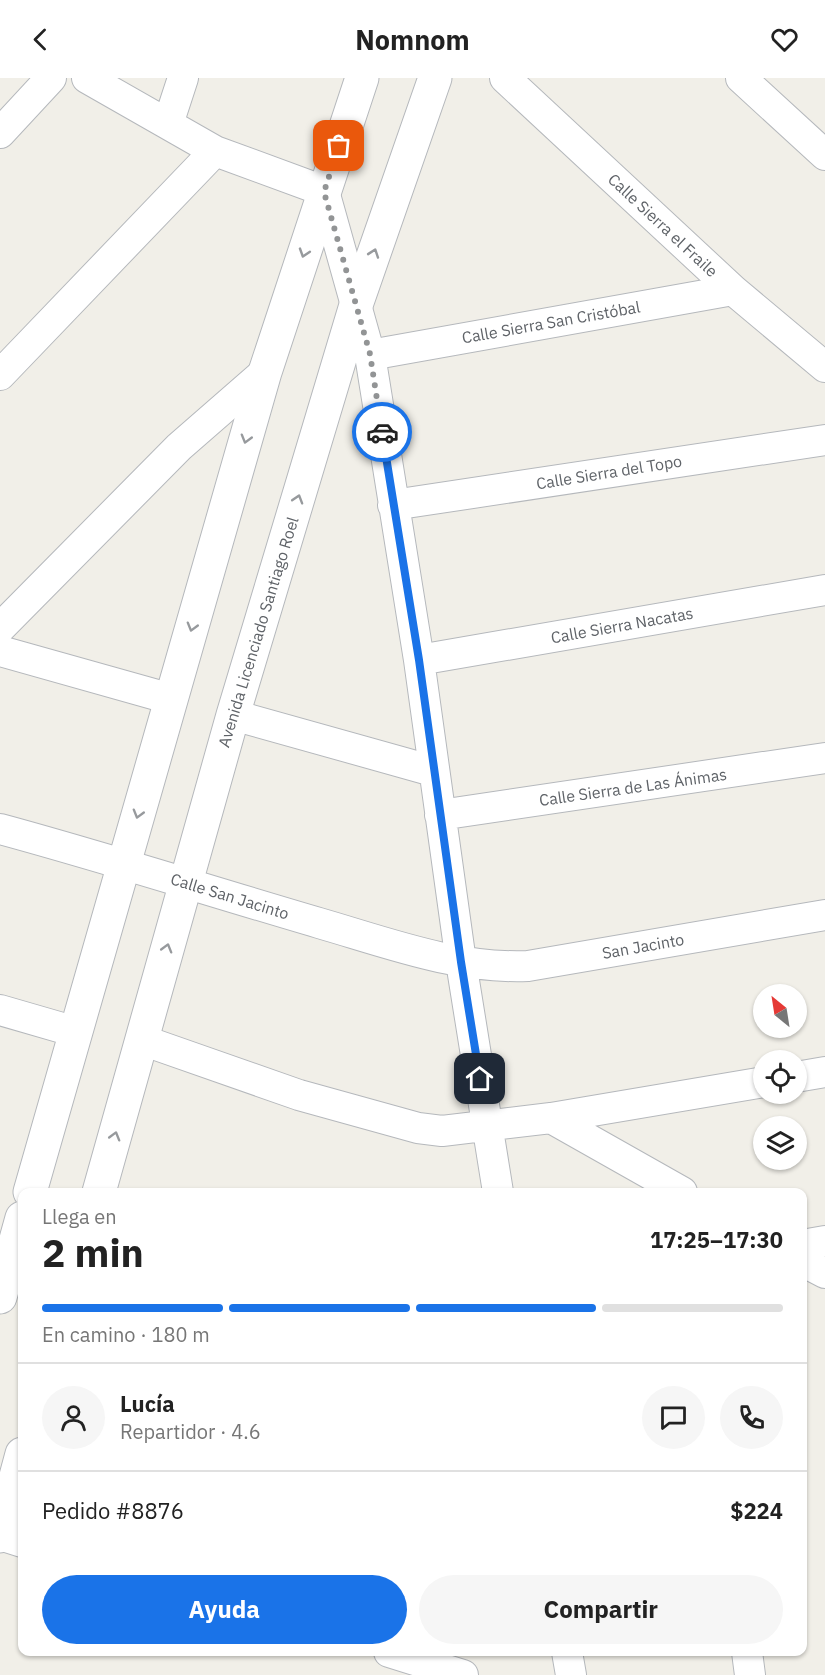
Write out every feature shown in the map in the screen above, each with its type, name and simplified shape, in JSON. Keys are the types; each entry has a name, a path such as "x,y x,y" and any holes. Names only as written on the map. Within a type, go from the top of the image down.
{"street":[{"path":"0,133 51,78"},
{"path":"87,78 215,151 324,192"},
{"path":"168,124 183,78"},
{"path":"31,1188 265,372 362,78"},
{"name":"Avenida Licenciado Santiago Roel","path":"100,1188 233,715 356,305 435,78"},
{"name":"Calle Sierra el Fraile","path":"505,78 733,290 825,367"},
{"path":"741,78 825,155"},
{"path":"0,375 215,151"},
{"path":"324,192 370,354 419,660 461,962 497,1188"},
{"name":"Calle Sierra San Cristóbal","path":"370,354 733,290"},
{"path":"0,628 178,447 265,372"},
{"name":"Calle Sierra del Topo","path":"393,505 825,440"},
{"name":"Calle Sierra Nacatas","path":"419,660 825,590"},
{"path":"0,651 171,699"},
{"path":"233,715 433,771"},
{"name":"Calle Sierra de Las Ánimas","path":"440,815 825,758"},
{"name":"Calle San Jacinto","path":"0,829 461,962"},
{"name":"San Jacinto","path":"461,962 498,967 528,966 825,915"},
{"path":"0,1010 76,1032"},
{"path":"142,1040 299,1095 418,1128 442,1131 551,1118 753,1084"},
{"path":"807,1075 825,1072"},
{"path":"551,1118 675,1188"},
{"path":"0,1297 18,1232"},
{"path":"807,1244 825,1241"},
{"path":"807,1264 825,1273"},
{"path":"18,1469 0,1535 18,1541"},
{"path":"402,1656 463,1675"},
{"path":"568,1656 571,1675"},
{"path":"748,1656 750,1675"}],"way so far":[{"path":"339,146 324,192 370,354 382,432"}],"route":[{"path":"382,432 419,660 433,771 480,1079"}]}
